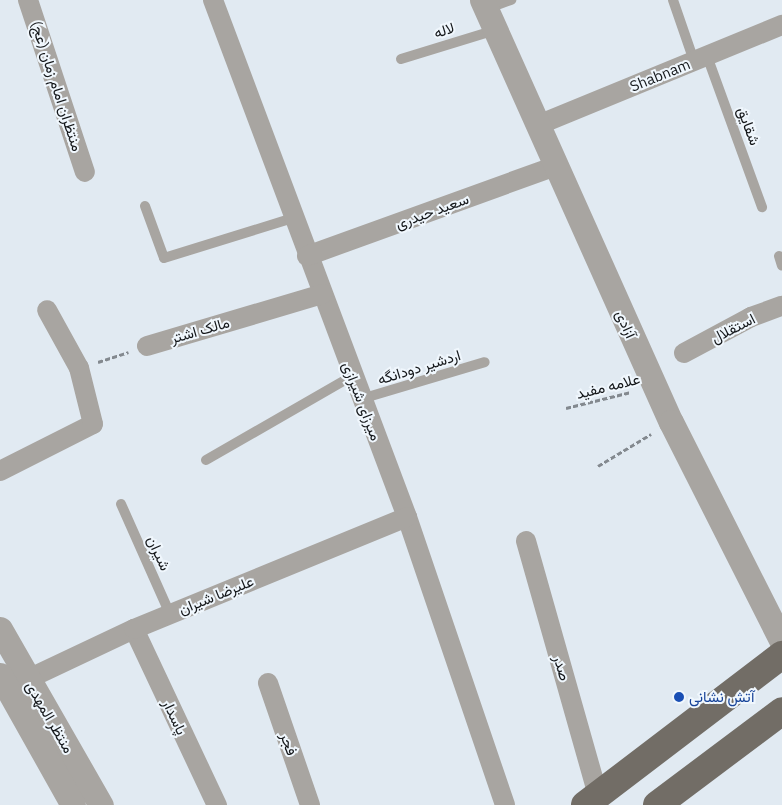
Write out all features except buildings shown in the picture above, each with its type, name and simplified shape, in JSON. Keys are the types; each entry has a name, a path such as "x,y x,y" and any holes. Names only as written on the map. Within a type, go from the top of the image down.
{"main road":[{"path":"592,800 782,655"},
{"path":"657,805 782,710"}],"street":[{"name":"منتظران امام زمان (عج)","path":"28,0 85,172"},
{"name":"میرزای شیرازی","path":"213,0 361,400 407,517 505,805"},
{"name":"آزادی","path":"488,13 671,422 782,642"},
{"name":"Shabnam","path":"538,125 782,25"},
{"name":"سعید حیدری","path":"307,256 556,166"},
{"name":"مالک اشتر","path":"148,346 322,294"},
{"name":"استقلال","path":"684,353 751,317 782,306"},
{"path":"0,471 93,424 79,368 47,310"},
{"name":"علیرضا شیران","path":"28,679 134,629 407,517"},
{"name":"صدر","path":"526,541 592,800"},
{"name":"منتظر المهدی","path":"0,629 101,805"},
{"name":"پاسدار","path":"134,629 216,805"},
{"path":"0,675 73,805"},
{"name":"فجر","path":"268,683 310,805"}],"lane":[{"name":"لاله","path":"401,59 511,0"},
{"name":"شقایق","path":"673,0 700,58 762,207"},
{"path":"145,206 164,258 293,218"},
{"name":"اردشیر دودانگه","path":"361,400 485,362"},
{"path":"206,460 352,376"},
{"name":"شیران","path":"120,504 170,614"}],"path":[{"path":"79,368 148,346"},
{"name":"علامه مفید","path":"566,408 655,386"},
{"path":"598,466 671,422"}],"place":[{"name":"آتش نشانی","path":"679,697"}]}
